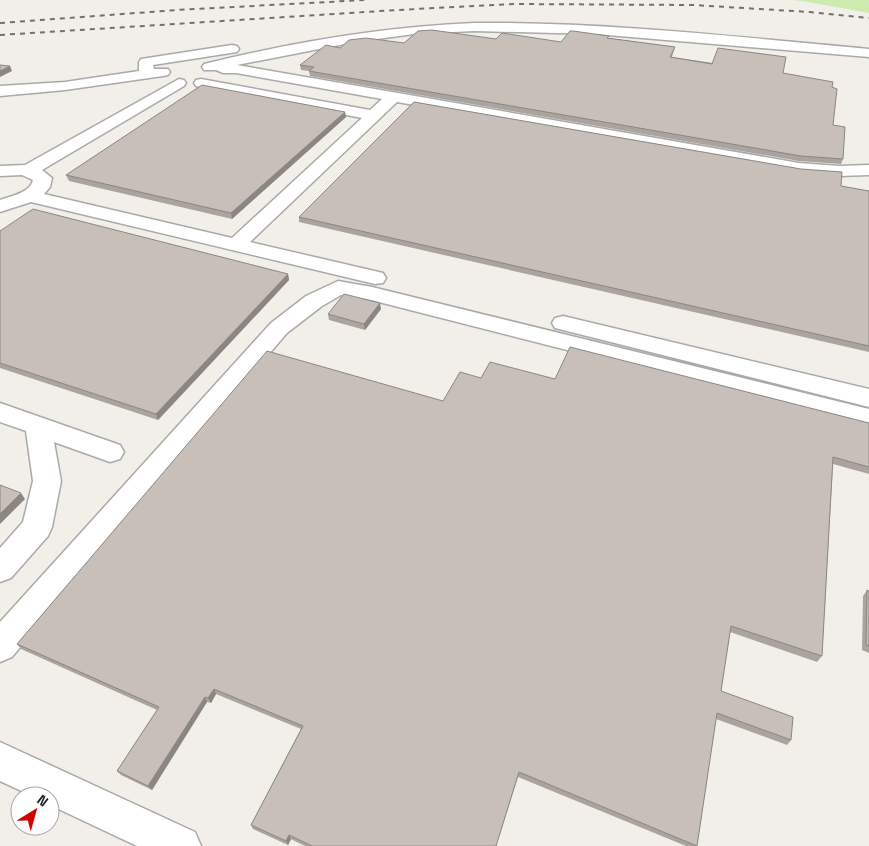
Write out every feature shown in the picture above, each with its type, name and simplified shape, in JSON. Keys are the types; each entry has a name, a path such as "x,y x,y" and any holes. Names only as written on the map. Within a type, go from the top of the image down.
{"lane":[{"path":"147,75 146,62 328,33 350,27 513,19 588,22 588,30"},
{"path":"212,68 268,53 370,35 443,28 508,26 588,30 869,53"},
{"path":"30,170 178,77 192,66 236,70 799,168 839,171 869,170"},
{"path":"201,84 217,76 218,72 212,68"},
{"path":"0,91 65,86 147,75 178,77 201,84 373,115"},
{"path":"236,245 392,98"},
{"path":"0,171 13,169 30,170 43,178 41,187 30,196 1,206"},
{"path":"30,196 869,398"},
{"path":"0,646 279,328 314,301 338,288 372,294 869,418"},
{"path":"0,412 110,452"},
{"path":"0,569 37,527 47,481 38,426"},
{"path":"0,761 159,842"}],"green space":[{"path":"791,0 869,0 869,13 802,1"}],"building":[{"path":"432,30 496,39 502,33 561,42 570,31 573,31 609,36 607,38 675,47 670,57 712,64 718,48 786,57 783,73 833,82 832,87 837,89 833,125 845,127 843,159 801,156 309,71 314,67 300,65 326,45 340,48 349,40 366,38 404,43 418,31"},
{"path":"0,65 10,66 0,71"},
{"path":"202,85 345,112 231,213 66,175"},
{"path":"414,102 801,169 842,172 841,186 869,191 869,346 299,217"},
{"path":"33,209 288,274 156,414 0,363 0,231"},
{"path":"344,294 380,303 364,324 328,314"},
{"path":"570,347 869,423 869,467 833,457 822,656 731,626 721,691 793,717 791,740 717,713 697,846 519,772 496,846 312,846 289,835 286,841 251,825 303,726 214,689 208,698 205,697 148,786 117,771 159,707 17,644 267,351 443,401 460,372 481,378 490,362 555,379"},
{"path":"0,485 21,493 0,514"},
{"path":"867,590 869,591 869,646 866,645"}],"railway":[{"path":"0,23 177,10 365,0"},
{"path":"0,35 515,4 693,5 810,12 869,18"}]}
